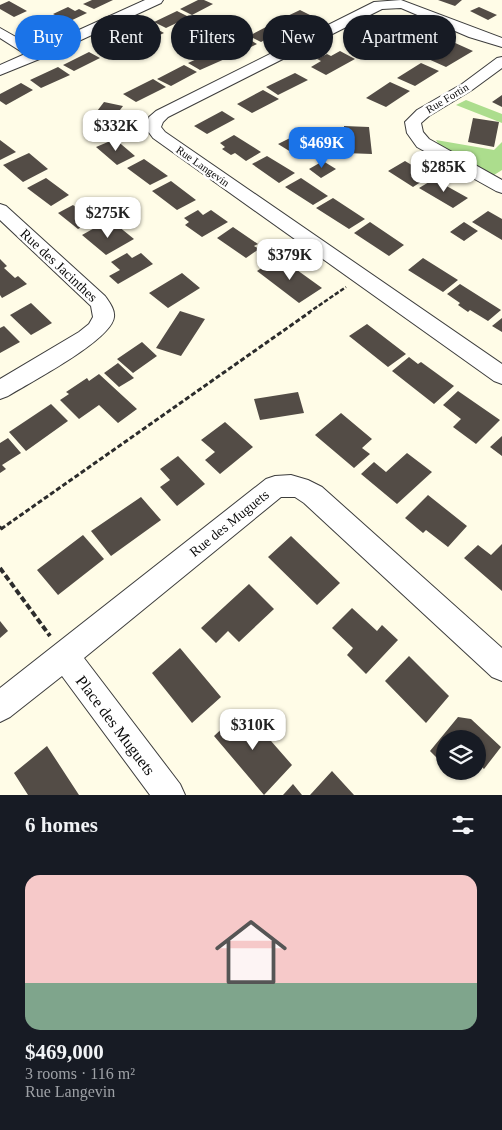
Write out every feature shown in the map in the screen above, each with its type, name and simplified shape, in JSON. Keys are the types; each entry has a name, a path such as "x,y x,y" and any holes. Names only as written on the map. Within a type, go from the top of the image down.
{"street":[{"path":"81,35 156,0"},
{"name":"Rue Langevin","path":"502,43 474,34 405,5 396,3 379,5 162,114 154,120 153,127 159,135 502,375"},
{"path":"0,32 15,41"},
{"path":"0,71 25,60"},
{"name":"Rue Fortin","path":"502,61 467,88 423,113 413,122 415,133 423,144 502,186"},
{"name":"Rue des Jacinthes","path":"0,210 98,301 105,311 104,319 97,330 0,390"},
{"name":"Rue des Muguets","path":"0,708 275,487 288,485 302,488 313,495 502,667"},
{"name":"Place des Muguets","path":"64,655 169,795"}],"path":[{"path":"0,529 361,276"},
{"path":"0,568 64,655"}],"green space":[{"path":"466,100 502,114 502,123 456,105"},
{"path":"436,140 494,150 502,142 502,170 494,175 439,145"}],"building":[{"path":"92,0 113,0 94,9 83,4"},
{"path":"198,0 204,0 213,4 192,15 180,9"},
{"path":"438,0 462,0 455,6"},
{"path":"9,1 27,11 14,17 0,9 0,5"},
{"path":"68,7 75,11 79,9 87,13 81,16 53,14"},
{"path":"479,7 497,15 488,20 470,11"},
{"path":"300,10 310,15 290,15"},
{"path":"177,11 185,15 171,15 171,26 166,28 161,26 161,19"},
{"path":"263,29 263,41 261,42 253,38 253,34"},
{"path":"456,43 473,51 446,67 430,60 456,60"},
{"path":"340,51 343,53 343,60 353,60 326,75 311,67 321,61 319,60 333,60 333,55"},
{"path":"89,52 91,53 91,60 96,60 74,71 63,65 73,60 81,60 81,56"},
{"path":"194,60 222,60 200,70 188,63"},
{"path":"421,63 439,71 415,86 397,78"},
{"path":"184,65 197,72 171,86 157,79"},
{"path":"58,67 70,75 41,88 30,80"},
{"path":"295,73 308,80 278,95 266,87"},
{"path":"153,79 166,87 136,102 123,94"},
{"path":"390,82 410,91 386,107 366,98"},
{"path":"21,83 33,90 6,105 0,101 0,94"},
{"path":"263,90 279,99 252,113 237,104"},
{"path":"502,95 502,107 492,102"},
{"path":"104,102 123,106 108,126 88,123"},
{"path":"222,111 235,119 207,134 194,126"},
{"path":"473,118 499,122 494,147 468,142"},
{"path":"344,126 369,127 372,154 345,153"},
{"path":"234,135 261,152 246,161 235,153 231,155 222,149 225,147 220,143"},
{"path":"290,138 302,146 291,152 278,144"},
{"path":"115,139 135,156 117,165 96,147"},
{"path":"0,140 16,152 0,160"},
{"path":"29,153 48,169 23,182 3,165"},
{"path":"267,156 295,173 279,183 252,164"},
{"path":"144,159 168,176 150,185 127,168"},
{"path":"323,161 336,169 321,178 309,169"},
{"path":"405,161 430,176 413,187 388,171"},
{"path":"46,178 69,195 51,206 27,188"},
{"path":"301,178 328,196 313,205 285,187"},
{"path":"434,179 468,198 453,208 419,188"},
{"path":"171,181 196,200 177,210 152,191"},
{"path":"333,198 365,219 349,229 316,208"},
{"path":"93,202 107,213 78,229 58,213 73,205 79,210"},
{"path":"198,210 203,215 211,210 228,222 202,237 185,225 189,222 184,218"},
{"path":"488,211 502,219 502,240 472,222"},
{"path":"370,222 404,245 389,256 354,233"},
{"path":"464,222 478,231 464,241 450,232"},
{"path":"98,226 106,233 118,226 134,239 106,255 82,235"},
{"path":"233,227 258,244 254,246 259,249 246,258 217,238"},
{"path":"127,253 132,258 141,253 153,264 118,284 109,276 120,270 111,262"},
{"path":"423,258 458,280 443,292 408,270"},
{"path":"0,259 7,266 4,268 15,278 18,276 27,284 2,298 0,295"},
{"path":"275,259 293,272 297,270 322,288 299,303 257,271"},
{"path":"182,273 200,288 168,308 149,293"},
{"path":"460,284 501,310 488,321 470,310 468,312 458,305 460,303 447,294"},
{"path":"31,303 52,323 31,335 10,315"},
{"path":"180,311 205,319 181,356 156,348"},
{"path":"502,318 502,332 492,326"},
{"path":"367,324 406,354 388,367 349,336"},
{"path":"4,326 20,342 0,353 0,328"},
{"path":"142,342 157,356 133,373 117,359"},
{"path":"409,357 418,364 421,362 454,386 434,404 392,371"},
{"path":"118,363 134,378 119,387 104,373"},
{"path":"99,374 137,409 118,423 99,405 79,419 60,400 69,394 66,392 87,378 89,381"},
{"path":"458,391 500,420 476,444 453,427 461,419 443,405"},
{"path":"298,392 304,413 260,420 254,399"},
{"path":"51,404 68,421 26,451 9,432"},
{"path":"341,413 372,439 362,448 370,454 354,468 315,435"},
{"path":"225,422 253,447 220,474 205,460 215,452 201,440"},
{"path":"502,436 502,456 490,447"},
{"path":"8,438 21,453 2,465 6,469 0,473 0,443"},
{"path":"407,453 432,472 397,504 361,474 374,462 386,472"},
{"path":"178,456 205,484 177,506 160,487 170,480 160,469"},
{"path":"428,495 467,526 448,547 426,530 423,533 405,518"},
{"path":"141,497 161,520 111,556 91,531"},
{"path":"83,535 104,559 58,595 37,570"},
{"path":"291,536 340,583 317,605 268,557"},
{"path":"502,544 502,591 464,558 478,545 491,555"},
{"path":"249,584 274,609 239,642 228,631 216,643 201,628"},
{"path":"352,608 377,631 382,625 398,640 366,674 347,655 353,648 332,628"},
{"path":"0,621 8,631 0,638"},
{"path":"180,648 221,697 192,723 152,673"},
{"path":"409,656 449,696 426,723 385,681"},
{"path":"243,709 292,765 264,795 214,736"},
{"path":"458,717 471,719 483,730 447,730"},
{"path":"486,733 501,747 486,766"},
{"path":"436,744 436,757 430,751"},
{"path":"47,746 79,795 28,795 14,773"},
{"path":"332,771 354,795 310,795"},
{"path":"293,784 302,795 283,795"}]}
